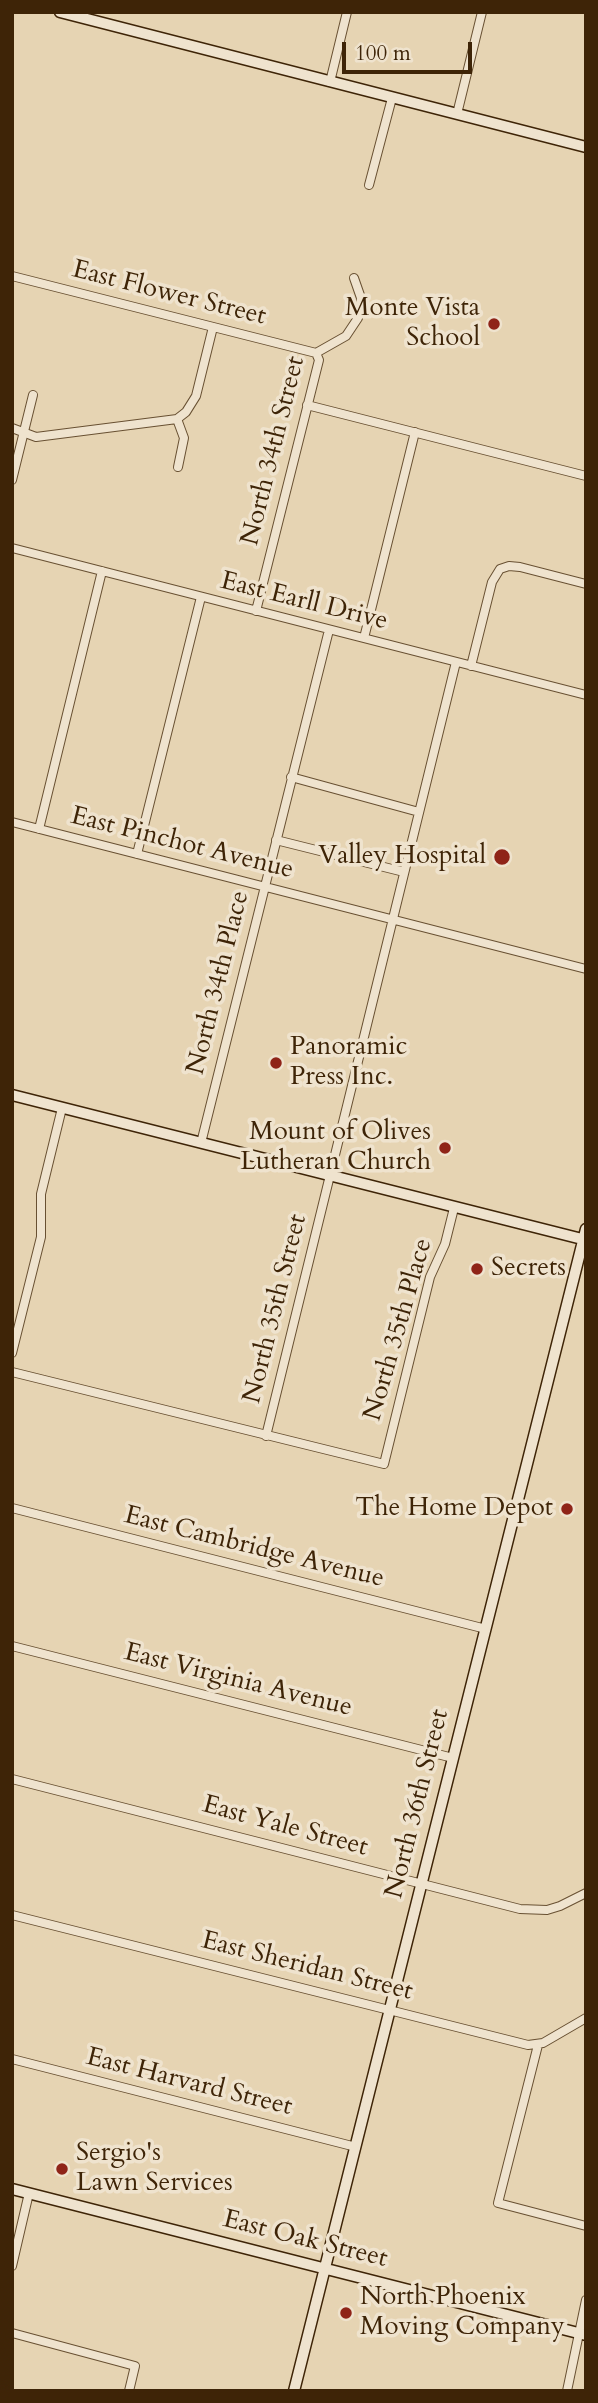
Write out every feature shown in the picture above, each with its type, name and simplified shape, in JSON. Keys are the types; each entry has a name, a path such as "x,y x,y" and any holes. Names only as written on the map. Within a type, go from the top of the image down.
{"main road":[{"path":"60,12 585,145"},
{"path":"12,1095 454,1208 585,1236"},
{"name":"North 36th Street","path":"295,2391 585,1236"},
{"name":"East Oak Street","path":"12,2189 583,2335"}],"street":[{"path":"330,82 346,12"},
{"path":"457,114 482,12"},
{"path":"369,185 392,98"},
{"name":"East Flower Street","path":"12,276 316,353"},
{"name":"North 34th Street","path":"256,611 319,360 316,353 346,336 358,318 360,298 354,278"},
{"path":"12,428 36,437 177,419 196,396 213,327"},
{"path":"12,480 33,395"},
{"path":"307,405 586,476"},
{"path":"177,419 184,438 178,467"},
{"path":"364,638 415,432"},
{"name":"East Earll Drive","path":"12,548 586,695"},
{"path":"471,666 492,582 500,569 509,565 586,584"},
{"path":"39,829 102,571"},
{"path":"137,854 201,597"},
{"name":"North 34th Place","path":"201,1143 329,630"},
{"name":"North 35th Street","path":"266,1436 456,662"},
{"path":"291,777 419,810"},
{"name":"East Pinchot Avenue","path":"12,822 586,969"},
{"path":"276,840 404,872"},
{"path":"12,1353 41,1237 41,1194 62,1108"},
{"name":"North 35th Place","path":"266,1436 384,1464 430,1277 445,1244 454,1208"},
{"path":"12,1372 266,1436"},
{"name":"East Cambridge Avenue","path":"12,1508 486,1629"},
{"name":"East Virginia Avenue","path":"12,1646 453,1758"},
{"name":"East Yale Street","path":"12,1779 534,1911 561,1906 586,1893"},
{"name":"East Sheridan Street","path":"12,1915 518,2043 538,2045"},
{"path":"586,2018 538,2045 498,2203 586,2226"},
{"name":"East Harvard Street","path":"12,2059 356,2147"},
{"path":"12,2266 29,2193"},
{"path":"567,2391 583,2335 586,2300"},
{"path":"12,2333 135,2366 129,2391"}],"place":[{"name":"Monte Vista School","path":"494,324"},
{"name":"Valley Hospital","path":"502,857"},
{"name":"Panoramic Press Inc.","path":"276,1063"},
{"name":"Mount of Olives Lutheran Church","path":"445,1148"},
{"name":"Secrets","path":"477,1269"},
{"name":"The Home Depot","path":"567,1509"},
{"name":"Sergio's Lawn Services","path":"62,2169"},
{"name":"North Phoenix Moving Company","path":"346,2313"}]}
